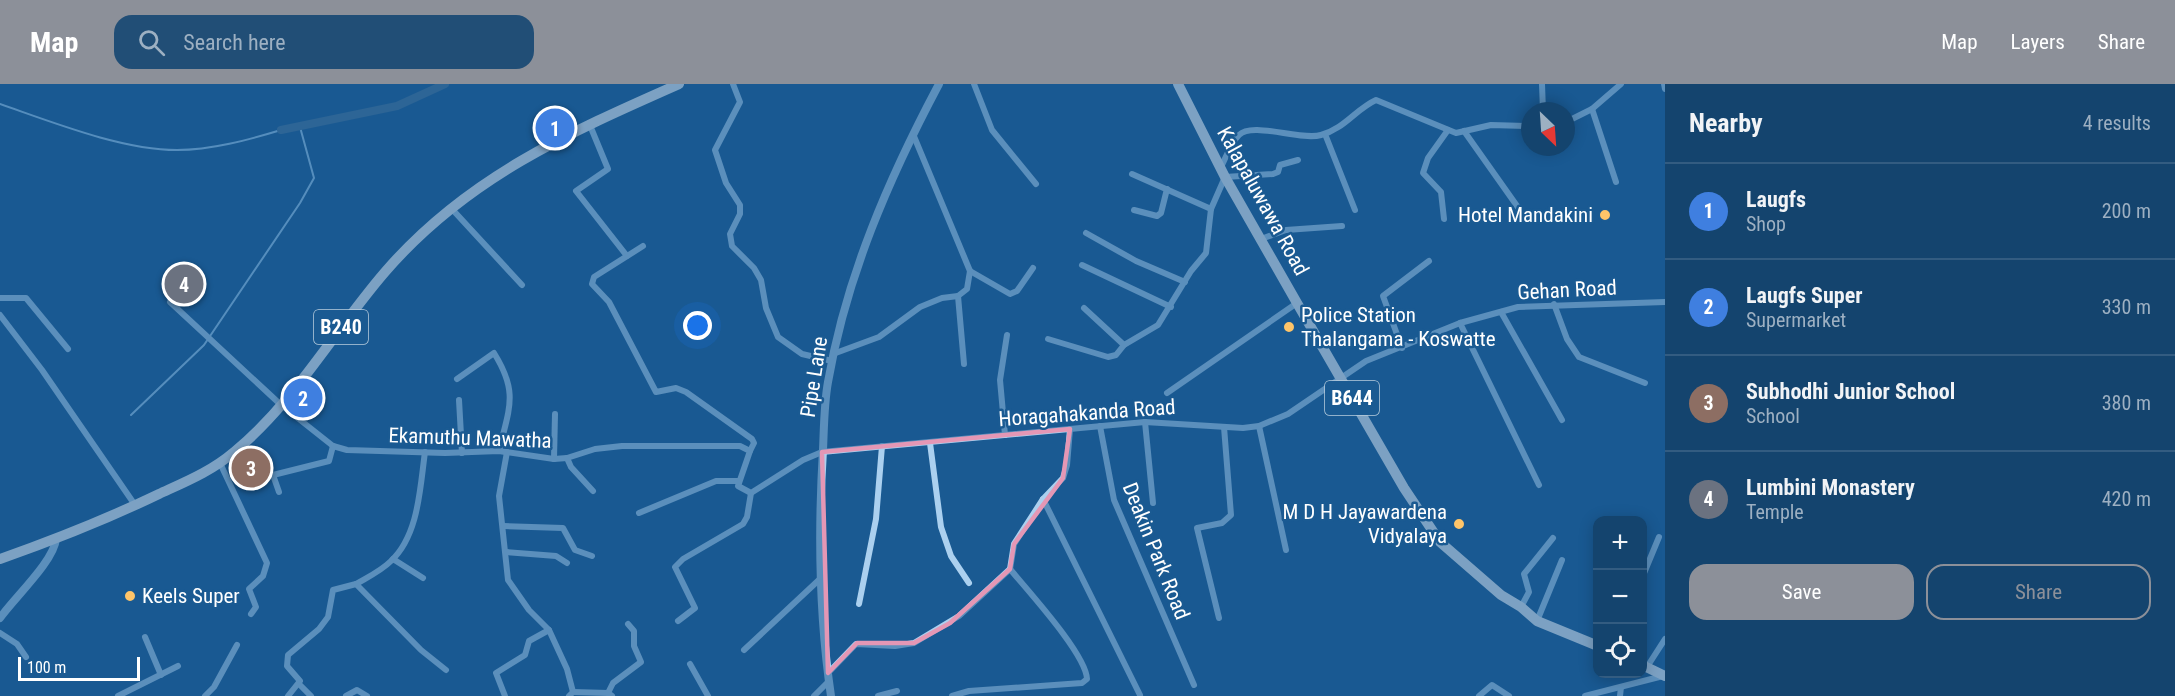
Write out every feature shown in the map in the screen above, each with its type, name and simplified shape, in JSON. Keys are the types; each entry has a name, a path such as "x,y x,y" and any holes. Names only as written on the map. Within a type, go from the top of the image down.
{"main road":[{"name":"B240","path":"0,559 56,539 135,506 220,463 253,435 280,404 385,272 451,208 496,174 588,123 679,84"},
{"name":"Kalapaluwawa Road","path":"1178,84 1223,172 1297,303 1404,488 1440,542 1501,595 1521,607 1537,621 1593,643"},
{"path":"1647,667 1665,676"}],"street":[{"path":"733,84 740,102 715,150 726,183 740,206 740,214 730,234 732,246 754,268 761,280 766,308 778,337 802,354 833,357 879,337 920,307 942,298 958,296 968,289 970,271 913,134"},
{"name":"Pipe Lane","path":"831,696 821,578 820,489 827,386 833,357 867,240 889,184 939,84"},
{"path":"974,84 992,130 1036,184"},
{"path":"1542,84 1543,102"},
{"path":"1575,118 1592,109 1620,84"},
{"path":"1664,84 1665,89"},
{"path":"1048,339 1108,357 1116,355 1124,345 1158,325 1206,253 1211,209 1223,172 1240,133 1249,128 1291,136 1325,134 1344,124 1365,105 1376,100 1456,133 1491,125 1521,126"},
{"path":"1592,109 1616,182"},
{"path":"588,123 608,169 576,191 627,256"},
{"path":"1444,219 1441,192 1423,173 1428,158 1448,130"},
{"path":"1464,131 1522,213 1533,215"},
{"path":"1325,134 1355,210"},
{"path":"1223,172 1274,174 1278,172 1281,165 1298,160"},
{"path":"1132,174 1211,209"},
{"path":"1134,210 1157,216 1161,213 1167,189"},
{"path":"451,208 522,285"},
{"path":"1261,238 1286,230 1342,226"},
{"path":"1086,233 1136,261 1185,282"},
{"path":"643,246 594,277 592,284 609,302 650,383 659,393 676,388 686,392 752,439 753,443 738,481 740,488 751,493"},
{"path":"1402,348 1383,296 1429,261"},
{"path":"1082,265 1171,307"},
{"path":"970,271 1010,294 1017,291 1033,268"},
{"path":"958,296 964,364"},
{"path":"0,298 26,298 68,349"},
{"name":"Ekamuthu Mawatha","path":"170,302 280,404 333,446 347,450 503,452 554,459 567,458 595,449 622,446 740,446 750,451"},
{"name":"Gehan Road","path":"1340,377 1366,361 1460,323 1518,307 1665,302"},
{"path":"1167,393 1297,303"},
{"path":"1554,304 1567,339 1579,357 1645,383"},
{"path":"1084,308 1124,345"},
{"path":"1501,312 1562,420"},
{"path":"0,315 42,370 135,506"},
{"path":"1460,323 1539,485"},
{"path":"1005,435 1000,380 1007,335"},
{"path":"457,379 494,353 506,372 511,389 500,496 508,580 529,610 549,630 567,669 571,694 610,695 613,683 641,662 634,646 634,631 628,624"},
{"name":"Horagahakanda Road","path":"822,452 1144,422 1224,427 1259,426 1288,414 1340,377"},
{"path":"459,400 462,453"},
{"path":"554,459 555,414"},
{"path":"1144,422 1153,503"},
{"name":"Deakin Park Road","path":"1100,426 1114,500 1194,685"},
{"path":"1259,426 1286,550"},
{"path":"1219,618 1197,528 1222,523 1231,515 1224,427"},
{"path":"814,696 856,644 895,646 914,643 950,623 1010,569 1014,544 1043,499 1063,477 1067,465 1070,429"},
{"path":"930,443 941,526 951,556 969,583"},
{"path":"279,492 273,475 329,461 333,446"},
{"path":"859,604 876,519 882,446"},
{"path":"311,696 299,684 298,678 287,666 288,655 319,629 328,617 333,590 356,584 393,559 415,516 425,452"},
{"path":"678,621 694,608 675,567 683,559 743,524 747,517 751,493 803,460 822,452"},
{"path":"567,458 571,467 594,491"},
{"path":"220,463 267,563 263,576 249,589 256,607 251,614"},
{"path":"639,513 716,481 738,481"},
{"path":"1043,499 1140,695"},
{"path":"504,526 563,528 575,550 592,556"},
{"path":"1645,570 1659,537"},
{"path":"1521,607 1529,592 1524,574 1553,538"},
{"path":"0,618 16,595 51,557 56,539"},
{"path":"506,552 556,556 567,563"},
{"path":"393,559 423,578"},
{"path":"1537,621 1562,560"},
{"path":"952,696 969,691 1082,683 1087,679 1083,664 1010,569"},
{"path":"744,650 821,578"},
{"path":"356,584 421,650 446,670"},
{"path":"505,696 496,673 525,655 529,641 549,630"},
{"path":"0,633 17,644 26,657"},
{"path":"145,637 161,675"},
{"path":"1647,663 1665,639"},
{"path":"206,696 214,687 237,645"},
{"path":"690,664 706,695"},
{"path":"118,696 178,666"},
{"path":"1585,696 1665,676"},
{"path":"288,696 299,684"},
{"path":"1479,696 1492,685 1509,696"},
{"path":"1620,696 1621,687"},
{"path":"346,696 357,690 367,696"},
{"path":"879,696 897,691"}],"highlighted area":[{"path":"1070,429 1063,478 1014,544 1010,569 950,623 914,643 857,643 828,673 822,452"}],"waterway":[{"path":"281,130 397,106 445,84"},
{"path":"0,104 87,134 156,149 190,150 243,141 281,130"},
{"path":"131,415 204,345 300,203 314,178 300,127"}],"place":[{"name":"Laugfs","path":"555,128"},
{"name":"Hotel Mandakini","path":"1605,215"},
{"name":"Lumbini Monastery","path":"184,284"},
{"name":"Police Station Thalangama - Koswatte","path":"1289,327"},
{"name":"Laugfs Super","path":"303,398"},
{"name":"Subhodhi Junior School","path":"251,468"},
{"name":"M D H Jayawardena Vidyalaya","path":"1459,524"},
{"name":"Keels Super","path":"130,596"}]}
